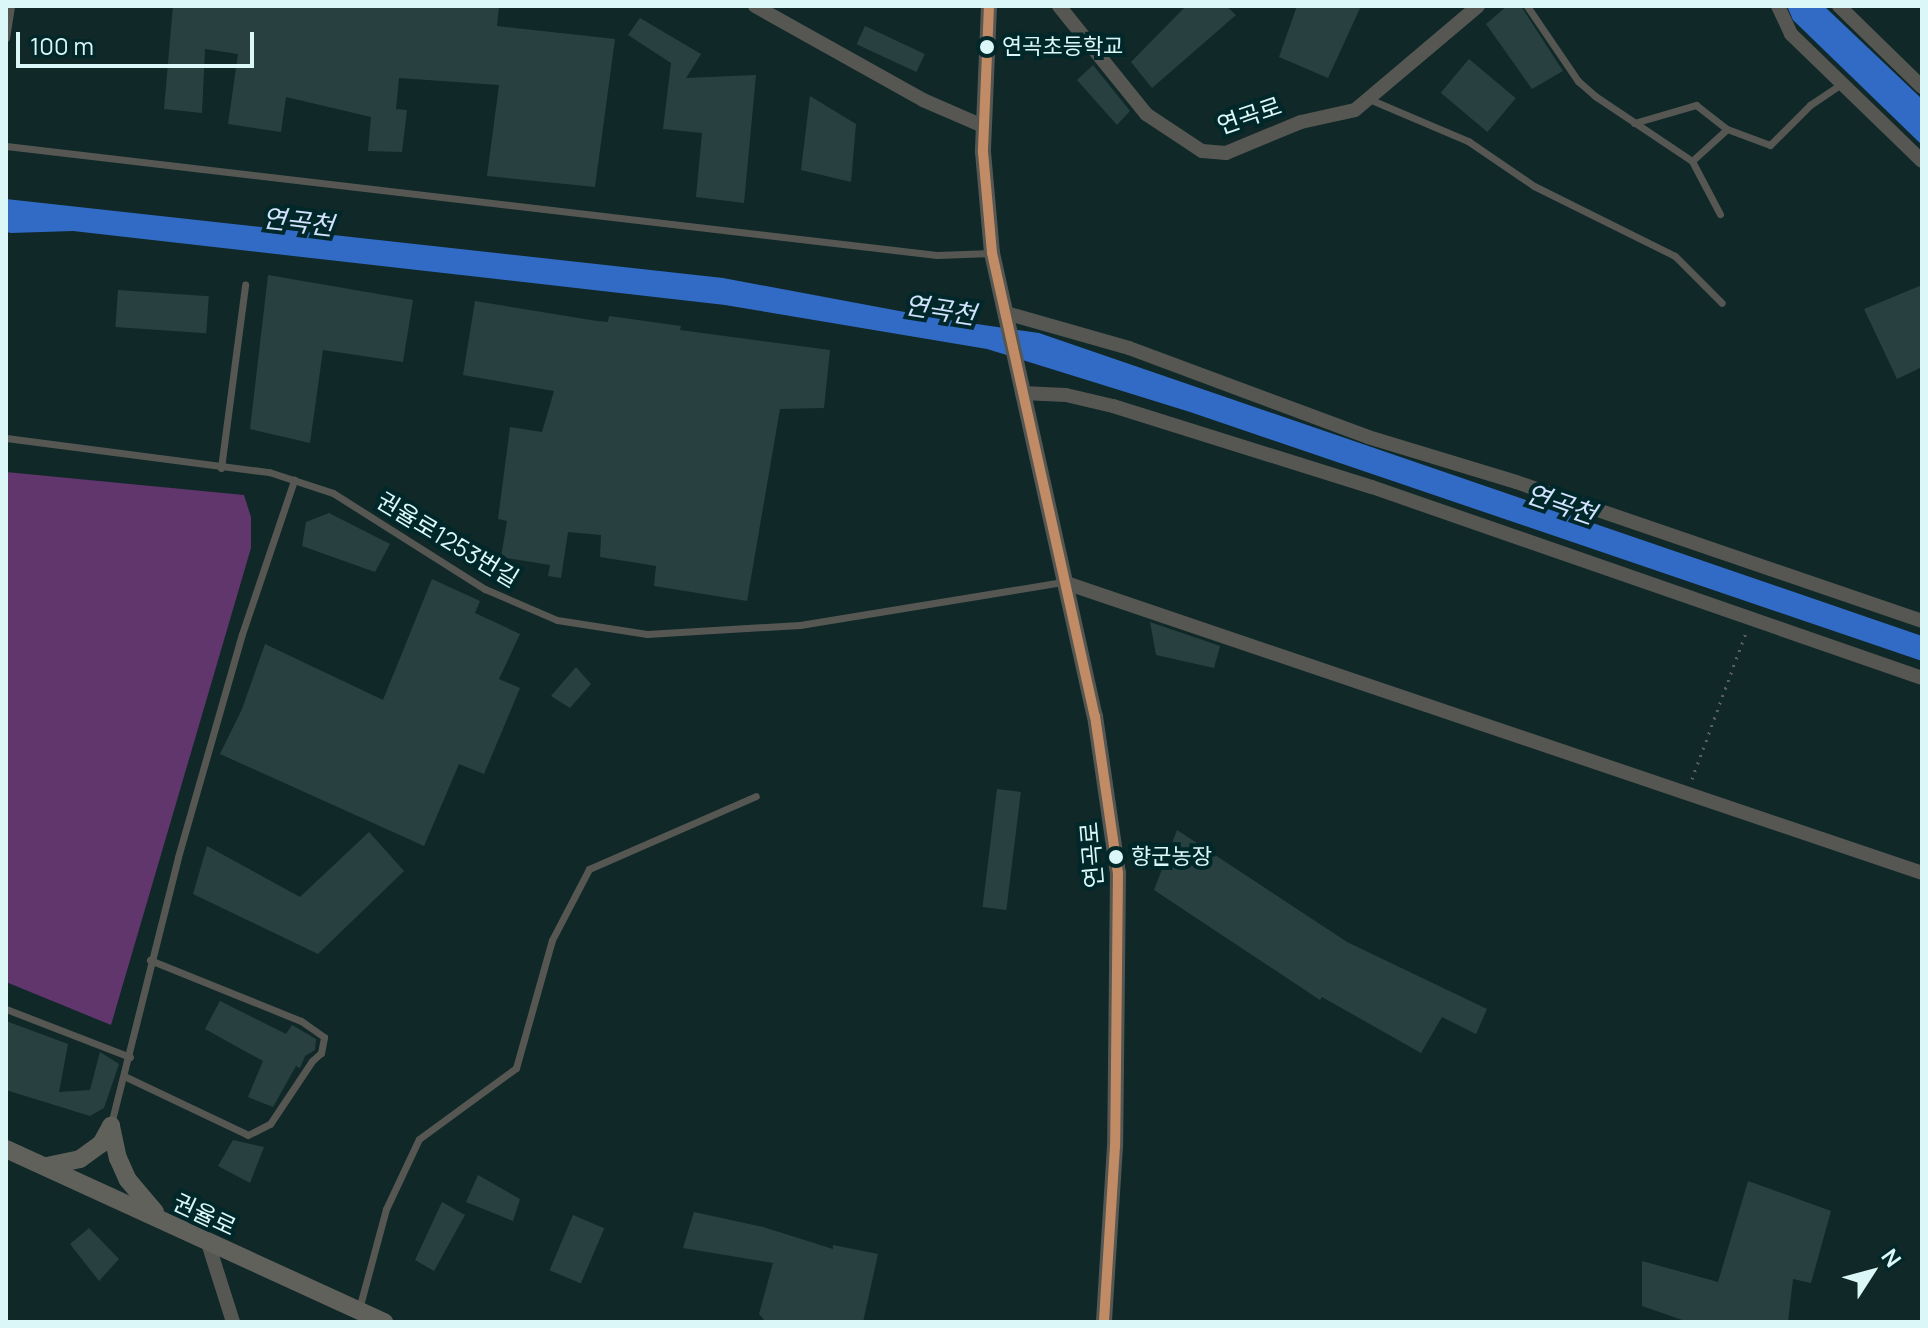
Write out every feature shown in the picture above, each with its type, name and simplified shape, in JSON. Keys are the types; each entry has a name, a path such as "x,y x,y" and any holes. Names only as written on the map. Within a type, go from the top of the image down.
{"main road":[{"path":"47,1166 80,1159 101,1144 111,1126"},
{"path":"111,1126 118,1158 128,1180 166,1222"},
{"name":"권율로","path":"6,1149 384,1322"}],"street":[{"path":"755,6 923,100 983,126"},
{"path":"989,6 983,126 992,253 1006,313 1129,348 1368,437 1516,482 1922,621"},
{"name":"연곡로","path":"1059,6 1146,114 1202,151 1226,153 1301,122 1355,110 1478,6"},
{"path":"1778,6 1791,34 1922,161"},
{"path":"1839,6 1922,87"},
{"name":"연곡로","path":"1006,313 1095,716 1118,873 1115,1146 1104,1322"},
{"path":"1022,393 1066,395 1127,410 1372,487 1922,678"},
{"path":"1063,582 1922,873"},
{"path":"207,1240 233,1322"}],"lane":[{"path":"6,38 11,6"},
{"path":"1527,6 1578,81 1692,161 1720,214"},
{"path":"1634,123 1696,105 1727,129 1770,145 1810,105 1841,84"},
{"path":"1369,99 1468,141 1534,186 1675,256 1722,303"},
{"path":"1692,161 1727,129"},
{"path":"6,146 937,255 992,253"},
{"path":"221,468 245,285"},
{"name":"권율로1253번길","path":"6,438 269,472 333,493 485,589 557,620 647,634 800,625 1063,582"},
{"path":"111,1126 130,1057 150,960 242,634 294,480"},
{"path":"358,1311 386,1209 419,1139 476,1093 516,1068 552,940 589,869 756,796"},
{"path":"124,1076 248,1135 270,1124 321,1053 324,1037 301,1021 150,960"},
{"path":"6,1009 130,1057"}],"path":[{"path":"1686,793 1750,620"}],"shaded area":[{"path":"6,472 244,495 251,517 251,548 111,1025 6,982"}],"water":[{"path":"1787,6 1824,6 1922,99 1922,145 1793,20"},
{"path":"6,199 723,278 942,319 1039,333 1922,636 1922,661 1190,412 987,349 725,305 73,231 11,233 6,232"}],"building":[{"path":"173,6 499,6 497,26 615,39 595,187 487,176 499,85 399,78 396,109 407,110 402,152 368,151 371,117 286,97 281,132 228,124 238,54 205,49 202,113 164,109"},
{"path":"1186,6 1226,6 1236,15 1152,88 1131,62"},
{"path":"1297,6 1361,6 1328,78 1279,57"},
{"path":"1507,6 1521,6 1563,71 1532,89 1486,24"},
{"path":"640,18 701,54 686,78 756,75 744,203 696,197 702,133 663,129 671,63 628,35"},
{"path":"865,26 925,54 916,72 857,44"},
{"path":"1469,59 1516,98 1487,132 1441,93"},
{"path":"1093,65 1130,111 1117,125 1077,80"},
{"path":"810,96 856,124 851,182 801,170"},
{"path":"268,275 413,300 403,362 323,350 310,443 250,429"},
{"path":"1922,285 1922,367 1897,379 1864,309"},
{"path":"118,290 209,296 206,333 115,327"},
{"path":"475,301 597,321 608,322 609,316 681,326 680,330 830,350 824,408 780,409 747,601 654,586 656,566 600,557 601,535 568,532 561,578 548,576 550,565 501,557 507,521 498,519 510,427 542,432 554,391 463,375"},
{"path":"329,513 390,544 375,572 302,546 306,522"},
{"path":"432,579 480,601 475,613 520,634 499,679 520,688 484,774 459,764 424,846 220,754 242,709 265,644 383,700"},
{"path":"1150,622 1220,646 1214,668 1156,655"},
{"path":"576,667 591,684 570,708 551,696"},
{"path":"997,789 1021,792 1006,910 982,907"},
{"path":"1177,830 1347,942 1487,1009 1476,1034 1442,1017 1421,1053 1322,997 1320,1000 1154,890"},
{"path":"369,832 404,871 318,954 193,894 207,846 300,897"},
{"path":"220,1001 286,1034 292,1025 316,1039 315,1050 305,1056 300,1068 296,1066 273,1107 248,1097 263,1061 205,1029"},
{"path":"6,1021 68,1044 59,1092 90,1090 100,1052 119,1064 104,1108 90,1116 6,1090"},
{"path":"233,1140 264,1147 250,1183 218,1166"},
{"path":"478,1175 520,1199 513,1221 466,1202"},
{"path":"1748,1181 1831,1211 1811,1283 1793,1279 1788,1322 1688,1322 1642,1306 1642,1261 1718,1282"},
{"path":"442,1202 465,1215 434,1271 415,1260"},
{"path":"694,1212 763,1227 833,1249 833,1245 878,1254 863,1322 766,1322 759,1314 773,1263 683,1248"},
{"path":"573,1215 604,1228 581,1284 550,1270"},
{"path":"89,1228 119,1259 99,1281 70,1244"}],"transit line":[{"path":"989,6 983,152 992,253 1095,716 1118,873 1115,1146 1104,1322"}],"place":[{"name":"연곡초등학교","path":"987,47"},
{"name":"향군농장","path":"1116,857"}],"water label":[{"name":"연곡천","path":"298,222"},
{"name":"연곡천","path":"940,310"},
{"name":"연곡천","path":"1561,504"}]}
